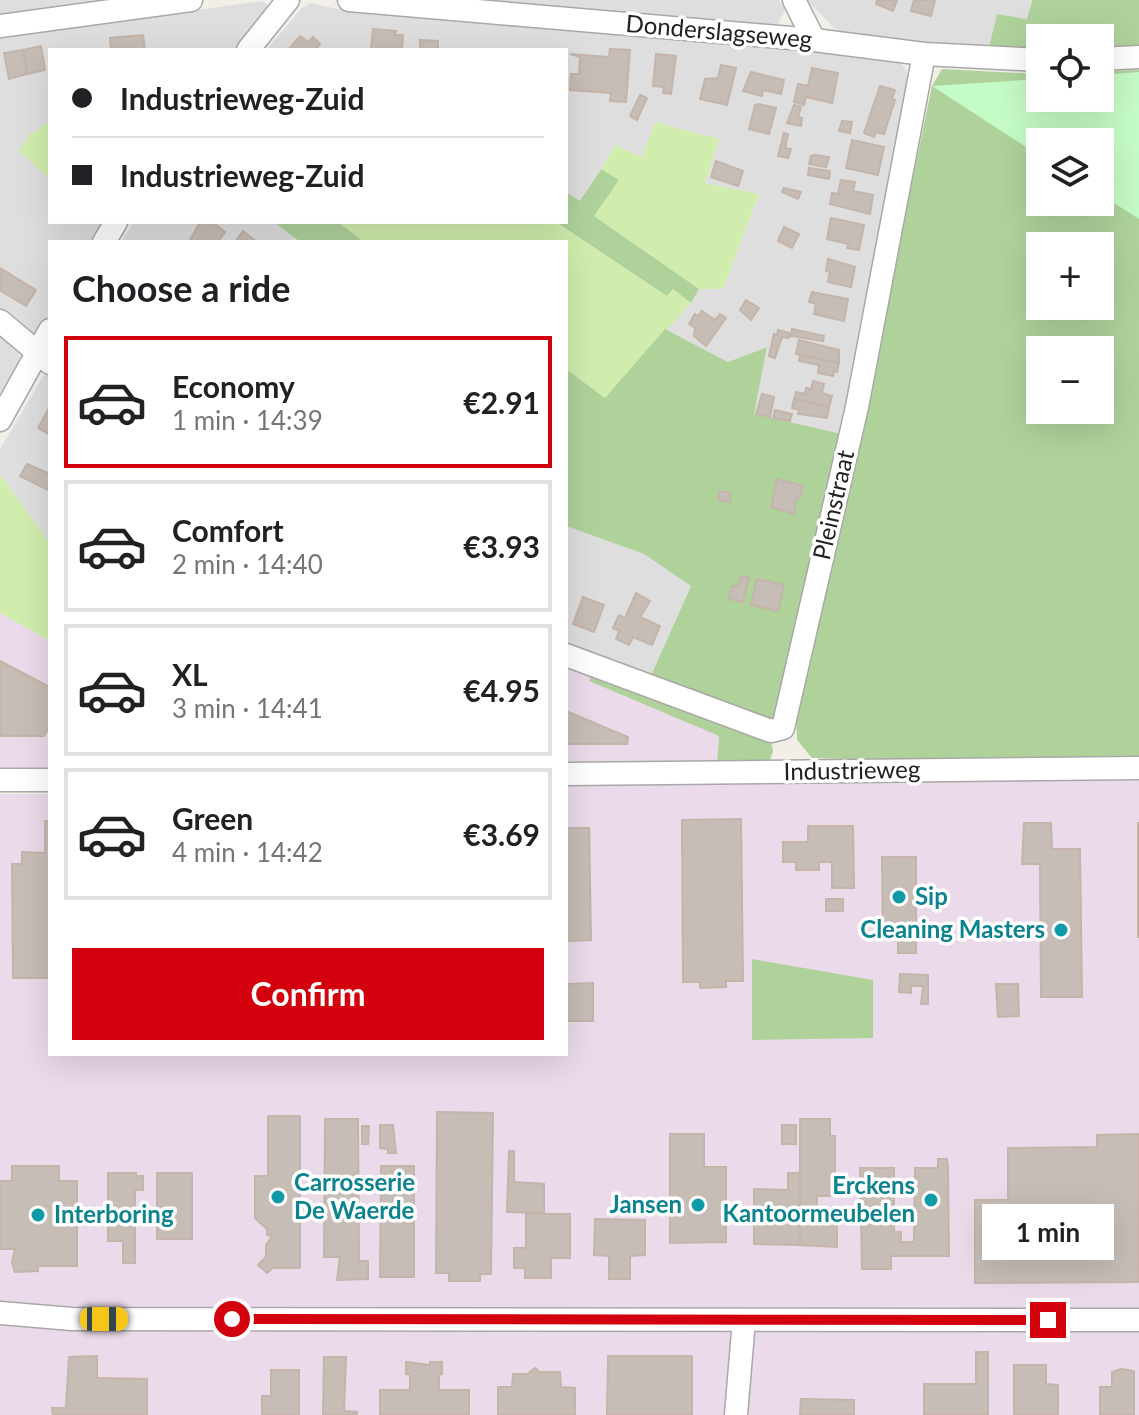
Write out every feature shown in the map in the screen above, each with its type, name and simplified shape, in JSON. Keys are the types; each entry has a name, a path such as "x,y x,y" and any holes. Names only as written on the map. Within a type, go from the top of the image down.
{"street":[{"path":"0,26 191,0"},
{"name":"Donderslagseweg","path":"349,0 814,40 924,54 1026,59"},
{"path":"794,0 814,40"},
{"path":"249,48 283,2"},
{"name":"Pleinstraat","path":"568,656 771,731 783,728 857,407 924,54"},
{"path":"1114,58 1139,57"},
{"path":"0,321 43,358"},
{"path":"0,420 43,358 48,338"},
{"name":"Industrieweg","path":"568,774 1139,768"},
{"path":"0,780 48,780"},
{"path":"0,1313 72,1319 1139,1320"},
{"path":"736,1415 744,1320"}],"shaded area":[{"path":"0,0 167,0 0,22"},
{"path":"427,0 779,0 785,10 777,26"},
{"path":"807,0 1031,0 1028,19 997,14 988,51 859,39 834,28"},
{"path":"261,1 267,4 268,12 242,48 48,48 48,123 30,134 48,174 48,224 106,224 96,240 48,240 48,321 33,339 0,315 0,38"},
{"path":"310,3 356,13 611,31 889,58 899,62 907,71 911,88 842,434 754,414 767,347 728,362 665,329 691,303 699,289 723,289 759,195 705,183 719,139 642,157 615,146 580,201 568,193 568,48 268,48 301,9"},
{"path":"133,224 277,224 295,237 293,240 122,240"},
{"path":"0,333 16,348 20,357 19,366 0,406"},
{"path":"44,375 48,376 48,541 0,474 0,449"},
{"path":"568,527 644,554 691,586 648,682 568,649"},
{"path":"0,613 48,640 48,768 0,768"},
{"path":"568,664 593,673 590,681 719,736 717,762 568,763"},
{"path":"1139,778 1139,1415 0,1415 0,794 48,794 48,1056 568,1056 568,786"}],"green space":[{"path":"1032,0 1139,0 1139,48 1114,49 1114,24 1026,24 1026,52 988,51 997,14 1027,19"},
{"path":"942,69 1026,73 1026,112 1114,112 1114,71 1139,70 1139,757 916,761 812,758 797,740 796,713 834,558 932,86"},
{"path":"1139,72 1139,219 1114,203 1114,128 1026,128 1026,147 932,86 1026,80 1026,112 1114,112 1114,74"},
{"path":"655,122 719,139 705,183 759,194 723,289 699,289 594,216 618,180 601,169 615,145 642,157"},
{"path":"48,123 48,177 19,151 30,134"},
{"path":"601,169 619,180 594,216 699,289 691,303 673,289 667,296 559,224 568,224 568,193 580,201"},
{"path":"277,224 341,224 361,240 297,240"},
{"path":"341,224 559,224 667,296 673,289 691,303 605,398 568,370 568,240 361,240"},
{"path":"665,329 728,362 767,347 754,414 842,434 777,720 772,724 648,682 691,586 644,554 568,527 568,370 605,398"},
{"path":"0,474 48,541 48,640 0,613"},
{"path":"593,673 771,741 773,751 770,760 763,763 717,762 719,736 589,681"},
{"path":"752,959 873,980 873,1038 752,1040"}],"building":[{"path":"877,0 897,0 893,11 876,4"},
{"path":"914,0 935,0 931,16 911,11"},
{"path":"373,29 396,31 395,35 403,35 402,48 371,48"},
{"path":"143,35 145,48 111,48 110,38"},
{"path":"300,36 308,42 313,37 320,44 317,48 290,48"},
{"path":"420,40 438,41 438,48 420,48"},
{"path":"41,46 45,70 27,74 23,50"},
{"path":"610,49 630,50 626,102 610,101 611,93 570,90 571,74 579,74 580,57 570,54 609,57"},
{"path":"23,50 27,74 9,79 4,53"},
{"path":"656,54 676,56 671,94 663,93 664,87 653,86"},
{"path":"721,65 736,68 727,105 700,99 705,79 718,78"},
{"path":"812,68 838,73 832,103 806,97 804,105 794,102 798,84 808,86"},
{"path":"751,72 784,80 781,94 763,90 762,96 743,91"},
{"path":"880,86 895,90 892,99 895,100 884,134 876,132 874,137 864,133"},
{"path":"640,95 647,98 637,120 630,116"},
{"path":"755,105 776,108 769,134 749,129"},
{"path":"794,105 801,107 798,117 802,118 801,126 787,123"},
{"path":"842,121 852,122 850,133 839,131"},
{"path":"784,133 788,134 785,148 791,149 788,158 778,156"},
{"path":"852,140 884,147 878,175 846,168"},
{"path":"811,156 829,157 826,167 809,164"},
{"path":"716,161 743,171 738,186 711,177"},
{"path":"809,168 830,171 829,179 808,175"},
{"path":"841,180 855,182 853,191 873,195 870,214 830,204 832,193 838,194"},
{"path":"784,188 801,192 798,199 782,192"},
{"path":"831,218 864,225 859,250 827,239"},
{"path":"199,224 215,224 225,232 219,240 190,240"},
{"path":"784,227 799,234 792,248 778,241"},
{"path":"243,231 254,240 236,240"},
{"path":"828,259 855,267 851,287 828,282"},
{"path":"0,268 36,290 26,306 1,291"},
{"path":"812,292 848,299 844,321 814,314 816,304 809,302"},
{"path":"746,300 759,308 751,320 740,310"},
{"path":"702,311 715,320 720,314 726,318 706,346 694,336 695,328 689,324 695,314 698,316"},
{"path":"792,329 824,336 823,341 791,336"},
{"path":"778,330 790,333 789,338 782,337 775,358 769,356 774,334 777,335"},
{"path":"799,340 839,350 839,363 796,354"},
{"path":"800,355 839,363 837,372 834,371 833,376 818,373 819,365 799,361"},
{"path":"813,381 824,384 822,393 832,396 829,407 794,399 796,392 805,394 806,388 811,389"},
{"path":"762,394 774,397 770,417 756,414"},
{"path":"794,399 829,407 827,418 798,414 799,410 792,408"},
{"path":"48,410 48,434 38,428"},
{"path":"775,410 792,414 790,421 773,418"},
{"path":"27,464 48,473 48,490 20,476"},
{"path":"777,479 803,486 800,498 796,498 794,514 771,507"},
{"path":"719,491 731,493 730,502 718,500"},
{"path":"741,576 749,578 743,602 729,599 732,586 738,587"},
{"path":"757,579 784,585 778,611 751,605"},
{"path":"636,593 650,601 640,617 660,626 652,645 633,637 629,645 616,639 619,631 613,628 619,615 625,618"},
{"path":"583,597 604,605 594,632 573,624"},
{"path":"0,661 48,686 48,729 44,736 0,736"},
{"path":"568,712 628,737 627,744 568,744"},
{"path":"741,819 743,981 726,981 726,987 700,988 700,982 683,982 682,820"},
{"path":"45,821 48,821 48,978 13,978 12,864 22,864 22,852 45,853"},
{"name":"Cleaning Masters","path":"1024,823 1051,823 1052,849 1080,849 1082,997 1041,997 1040,864 1022,864"},
{"path":"1139,823 1139,937 1138,937"},
{"path":"808,826 853,826 854,888 832,888 832,862 819,862 819,870 796,870 796,862 783,862 783,842 808,842"},
{"path":"568,828 589,828 591,940 568,941"},
{"name":"Sip","path":"882,857 916,857 916,953 898,953 898,937 883,937"},
{"path":"826,899 843,899 843,911 826,911"},
{"path":"900,974 928,975 928,1004 921,1004 923,986 911,986 911,993 899,992"},
{"path":"593,983 593,1021 568,1021 568,984"},
{"path":"996,984 1018,984 1019,1016 998,1017"},
{"path":"437,1112 493,1113 491,1274 480,1274 480,1281 449,1281 449,1273 436,1273"},
{"name":"Carrosserie De Waerde","path":"268,1116 300,1116 300,1268 273,1268 267,1273 258,1265 266,1257 266,1245 272,1236 267,1235 267,1229 255,1218 255,1176 268,1176"},
{"path":"325,1119 358,1119 359,1261 368,1261 368,1279 337,1280 340,1257 324,1257"},
{"path":"800,1119 830,1119 830,1136 835,1136 835,1196 817,1196 817,1218 837,1218 837,1247 800,1245"},
{"path":"380,1125 393,1125 396,1153 380,1148"},
{"path":"782,1125 796,1125 796,1144 782,1144"},
{"path":"362,1126 369,1126 368,1144 362,1144"},
{"name":"Jansen","path":"670,1134 704,1134 704,1167 726,1167 726,1242 670,1243"},
{"path":"1139,1134 1139,1282 975,1283 975,1200 1008,1200 1008,1148 1097,1147 1097,1135"},
{"path":"509,1151 514,1151 514,1182 544,1184 544,1213 507,1212"},
{"name":"Erckens Kantoormeubelen","path":"938,1159 947,1159 949,1256 891,1256 891,1269 862,1269 860,1168 894,1168 894,1232 901,1232 901,1242 914,1242 915,1168 938,1168"},
{"name":"Interboring","path":"12,1166 59,1166 59,1181 77,1181 77,1266 38,1266 38,1271 15,1272 12,1263 15,1249 0,1249 0,1181 12,1181"},
{"path":"381,1166 414,1166 414,1277 380,1277"},
{"path":"108,1173 143,1176 143,1190 135,1190 135,1263 123,1263 123,1241 108,1241"},
{"path":"157,1173 192,1173 192,1239 157,1239"},
{"path":"788,1173 800,1173 800,1245 754,1244 754,1189 788,1190"},
{"path":"526,1214 570,1214 570,1258 551,1258 551,1278 525,1278 525,1268 514,1268 514,1248 526,1248"},
{"path":"595,1219 645,1220 645,1255 630,1256 630,1279 609,1279 609,1256 594,1255"},
{"path":"976,1352 988,1352 988,1415 924,1415 924,1384 976,1384"},
{"path":"97,1356 97,1378 147,1379 147,1415 53,1415 52,1408 66,1408 69,1357"},
{"path":"608,1356 692,1356 692,1415 607,1415"},
{"path":"324,1357 346,1357 344,1411 357,1412 357,1415 323,1415"},
{"path":"406,1362 430,1365 430,1362 442,1362 439,1390 469,1390 469,1415 380,1415 380,1390 410,1390"},
{"path":"1014,1365 1046,1365 1046,1384 1058,1385 1058,1415 1014,1415"},
{"path":"535,1368 539,1372 560,1372 561,1387 575,1388 575,1415 498,1415 498,1387 512,1387 513,1374 527,1374"},
{"path":"1121,1369 1134,1371 1134,1415 1100,1415 1100,1387 1112,1387 1112,1372"},
{"path":"271,1370 299,1370 299,1415 262,1415 262,1396 271,1396"},
{"path":"801,1399 854,1400 854,1415 800,1415"}],"place":[{"name":"Sip","path":"899,897"},
{"name":"Cleaning Masters","path":"1061,930"},
{"name":"Carrosserie De Waerde","path":"278,1197"},
{"name":"Erckens Kantoormeubelen","path":"931,1200"},
{"name":"Jansen","path":"698,1205"},
{"name":"Interboring","path":"38,1215"}],"route":[{"path":"232,1319 1048,1320"}]}
